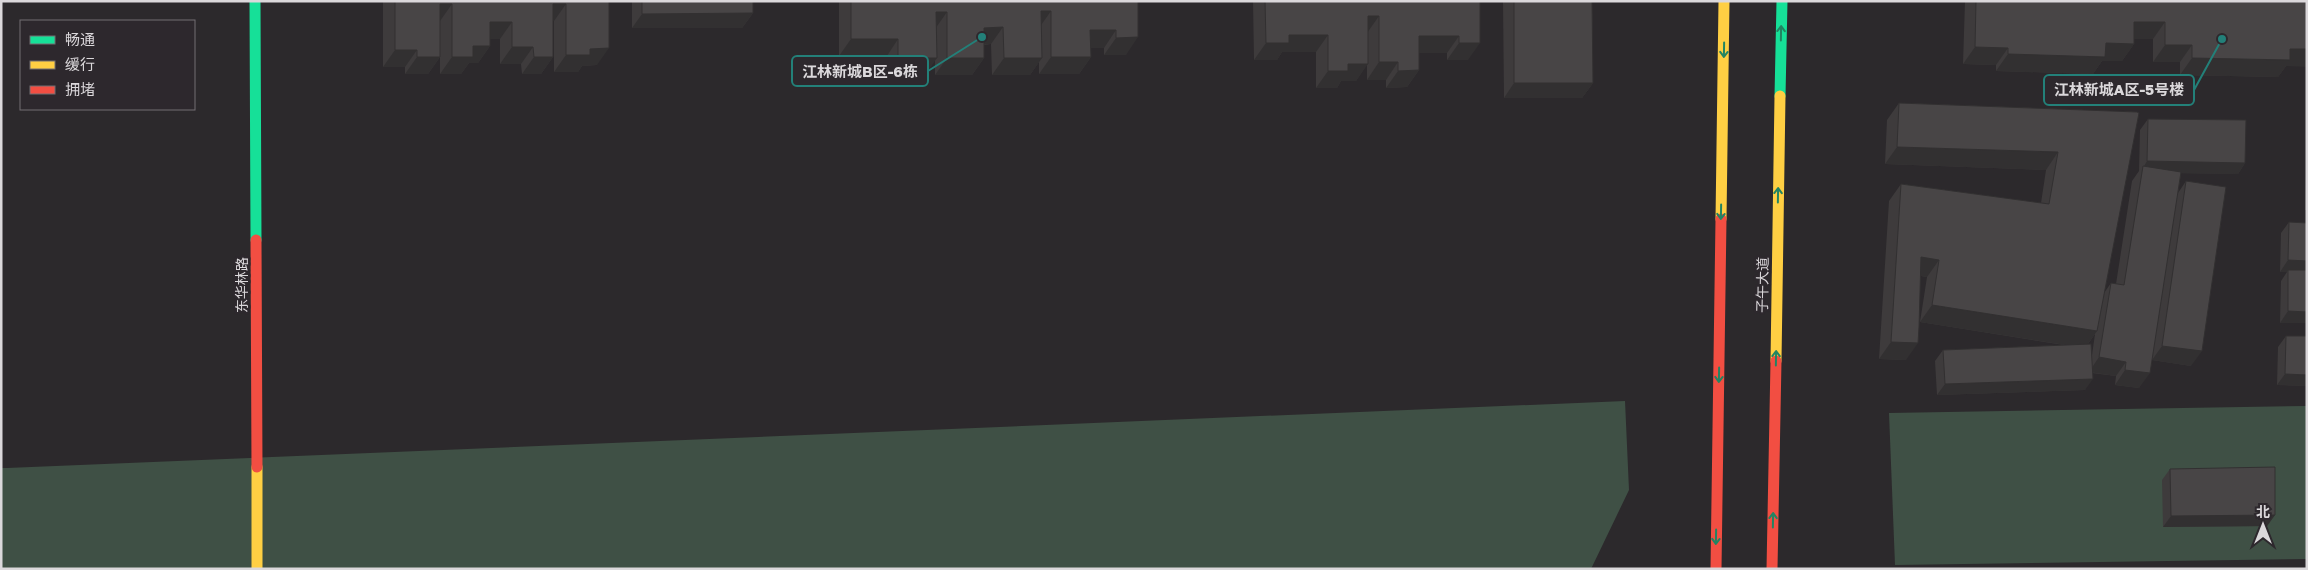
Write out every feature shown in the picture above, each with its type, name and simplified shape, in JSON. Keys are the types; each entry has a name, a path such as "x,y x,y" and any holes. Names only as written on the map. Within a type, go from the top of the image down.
{"main road":[{"name":"东华林路","path":"256,1 257,569"},
{"path":"1716,569 1724,1"},
{"name":"子午大道","path":"1772,569 1782,1"}],"green space":[{"path":"1625,401 1629,490 1591,569 1,569 1,468"},
{"path":"2307,406 2307,559 1895,565 1889,413"}],"building":[{"path":"395,1 609,1 609,48 590,49 590,55 566,55 566,4 553,4 553,57 534,57 533,47 512,47 512,22 490,22 490,46 473,46 473,57 452,57 452,4 440,4 440,57 417,57 417,50 395,50"},
{"path":"642,1 753,1 753,13 642,14"},
{"path":"851,1 1138,1 1138,37 1116,38 1116,30 1090,30 1091,57 1051,57 1051,11 1041,11 1042,58 1004,58 1003,27 984,28 984,58 947,58 947,12 936,12 937,58 898,58 898,39 851,39"},
{"path":"1265,1 1480,1 1480,43 1459,43 1459,36 1419,36 1419,70 1398,71 1398,62 1379,62 1379,16 1368,16 1368,64 1348,64 1348,71 1328,71 1328,35 1289,35 1289,43 1266,43"},
{"path":"1514,1 1592,1 1593,83 1514,83"},
{"path":"1976,1 2307,1 2307,49 2290,49 2290,60 2192,58 2192,45 2165,45 2165,22 2134,22 2134,44 2106,43 2105,57 2008,54 2008,48 1975,47"},
{"path":"1899,103 2139,113 2097,331 1932,305 1939,260 1921,257 1918,343 1891,342 1901,184 2049,204 2058,152 1897,147"},
{"path":"2148,119 2246,120 2245,163 2147,161"},
{"path":"2143,166 2181,172 2150,373 2125,370 2126,362 2099,357 2111,283 2124,285"},
{"path":"2186,181 2226,187 2202,351 2162,346"},
{"path":"2289,222 2307,223 2307,261 2288,260"},
{"path":"2288,270 2307,270 2307,312 2288,311"},
{"path":"2286,336 2307,336 2307,375 2285,374"},
{"path":"2091,344 2093,379 1945,384 1943,350"},
{"path":"2275,467 2275,515 2171,516 2170,469"}],"traffic: fast":[{"path":"255,1 256,240"},
{"path":"1780,96 1782,1"}],"traffic: slow":[{"path":"1721,219 1724,1"},
{"path":"1776,361 1780,96"},
{"path":"257,467 257,569"}],"traffic: jam":[{"path":"1716,569 1721,219"},
{"path":"256,240 257,467"},
{"path":"1772,569 1776,361"}],"place":[{"name":"江林新城B区-6栋","path":"982,37"},
{"name":"江林新城A区-5号楼","path":"2222,39"}]}
